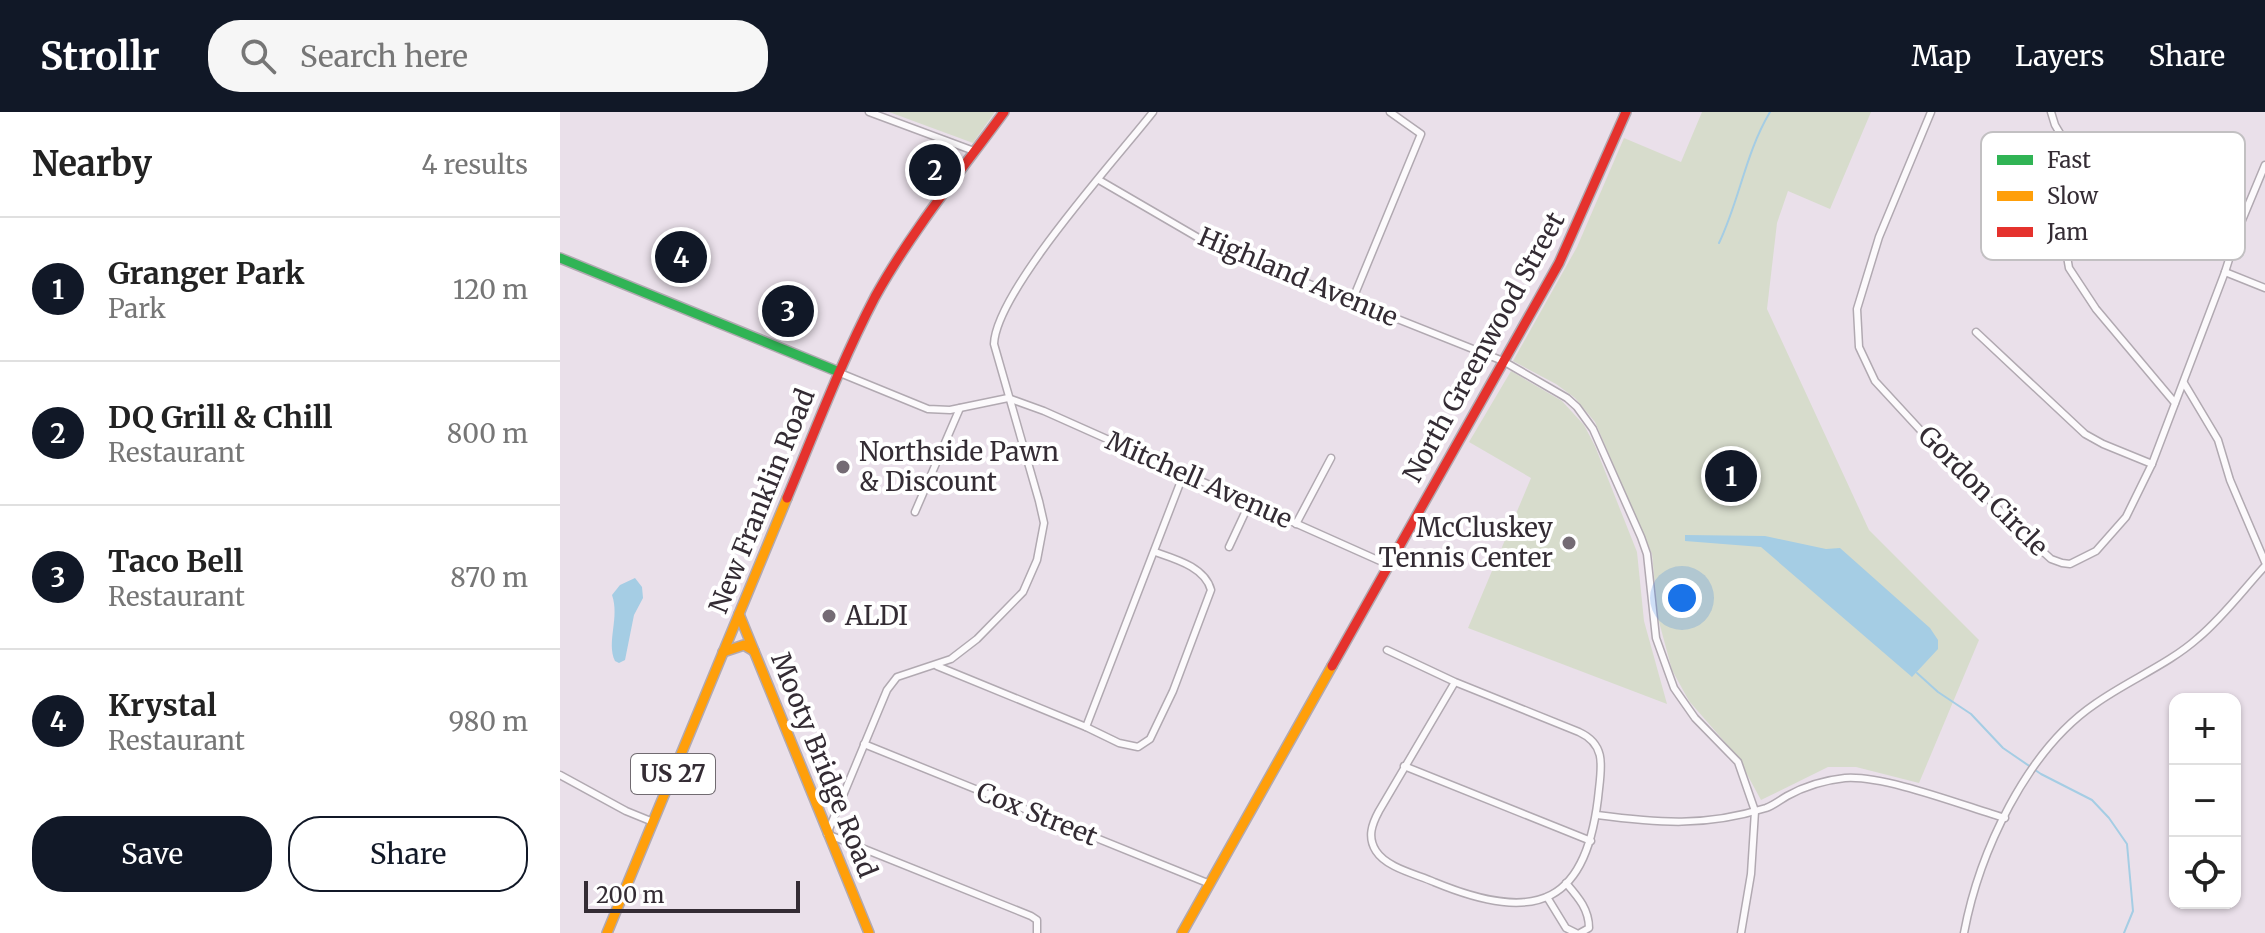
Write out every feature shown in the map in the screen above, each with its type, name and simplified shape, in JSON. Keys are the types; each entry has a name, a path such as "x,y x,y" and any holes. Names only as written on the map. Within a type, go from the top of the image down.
{"main road":[{"name":"New Franklin Road","path":"607,933 839,372 899,257 1004,112"},
{"name":"North Greenwood Street","path":"1182,933 1559,263 1626,112"},
{"path":"560,258 839,372"},
{"name":"Mooty Bridge Road","path":"739,614 869,933"},
{"path":"723,652 744,645 754,651"}],"street":[{"path":"869,112 977,152"},
{"path":"1037,933 1037,920 1031,916 827,834 887,690 897,677 951,659 977,639 1023,592 1037,560 1044,523 1018,420 1008,398 994,344 998,322 1033,264 1153,112"},
{"path":"1352,301 1421,134 1390,112"},
{"name":"Gordon Circle","path":"1931,112 1879,237 1857,309 1859,347 1875,381 1923,433 2051,559 2070,564 2096,551 2126,517 2152,464 2229,260"},
{"path":"2051,112 2059,132"},
{"name":"Gordon Circle","path":"2245,213 2265,165"},
{"name":"Highland Avenue","path":"1099,180 1209,244 1503,361 1577,407 1593,429 1647,554 1656,638 1674,688 1695,718 1738,762 1755,811"},
{"path":"2068,260 2069,268 2096,309 2175,403"},
{"path":"2225,272 2265,288"},
{"path":"1976,332 2085,434 2152,464"},
{"path":"839,372 919,407 944,411 1008,398"},
{"path":"1964,933 1977,876 2021,786 2052,743 2092,705 2197,639 2265,564 2230,480 2218,440 2184,383"},
{"name":"Mitchell Avenue","path":"1008,398 1044,411 1389,565"},
{"path":"915,512 960,408"},
{"path":"1296,524 1331,458"},
{"path":"1086,727 1184,473"},
{"path":"1229,547 1250,502"},
{"path":"936,666 1119,743 1138,747 1150,739 1178,679 1184,655 1211,587 1192,566 1155,552"},
{"path":"1387,650 1592,740 1603,763 1591,841 1579,868 1547,897 1513,904 1487,901 1407,871 1380,856 1372,843 1372,827 1404,766 1455,682"},
{"name":"Cox Street","path":"864,744 1210,884"},
{"path":"1404,766 1591,841"},
{"path":"560,775 653,822"},
{"path":"1597,815 1682,823 1708,822 1771,806 1812,785 1847,778 1902,787 2005,818"},
{"path":"1741,933 1751,874 1755,811"},
{"path":"1547,897 1566,928 1578,933 1589,928 1589,916 1581,900 1566,883"}],"green space":[{"path":"889,112 995,112 973,143"},
{"path":"1702,112 1871,112 1830,209 1788,191 1777,223 1767,309 1869,530 1979,640 1919,783 1856,767 1828,767 1761,800 1737,756 1689,701 1672,670 1658,618 1652,554 1595,422 1575,398 1513,361 1577,247 1624,138 1681,162"},
{"name":"McCluskey Tennis Center","path":"1511,371 1562,401 1584,425 1595,446 1637,552 1644,621 1667,704 1468,628 1531,478 1469,442"}],"water":[{"path":"1685,535 1765,536 1826,549 1840,548 1930,628 1938,640 1938,649 1912,677 1761,547 1685,541"},
{"path":"635,578 642,587 643,598 634,615 625,660 619,663 613,654 615,612 612,595 620,585"}],"waterway":[{"path":"1719,243 1754,144 1770,112"},
{"path":"1917,673 1938,692 1971,714 2003,748 2041,774 2092,800 2109,818 2127,844 2133,911 2124,933"}],"traffic: fast":[{"path":"560,258 839,372"}],"traffic: slow":[{"path":"607,933 787,498"},
{"path":"739,614 869,933"},
{"path":"723,652 744,645 754,651"},
{"path":"1182,933 1332,666"}],"traffic: jam":[{"path":"787,498 875,297 920,226 1004,112"},
{"path":"1332,666 1559,263 1626,112"}],"place":[{"name":"DQ Grill & Chill","path":"935,170"},
{"name":"Krystal","path":"681,257"},
{"name":"Taco Bell","path":"788,311"},
{"name":"Northside Pawn & Discount","path":"843,467"},
{"name":"Granger Park","path":"1731,476"},
{"name":"McCluskey Tennis Center","path":"1569,543"},
{"name":"ALDI","path":"829,616"}]}
